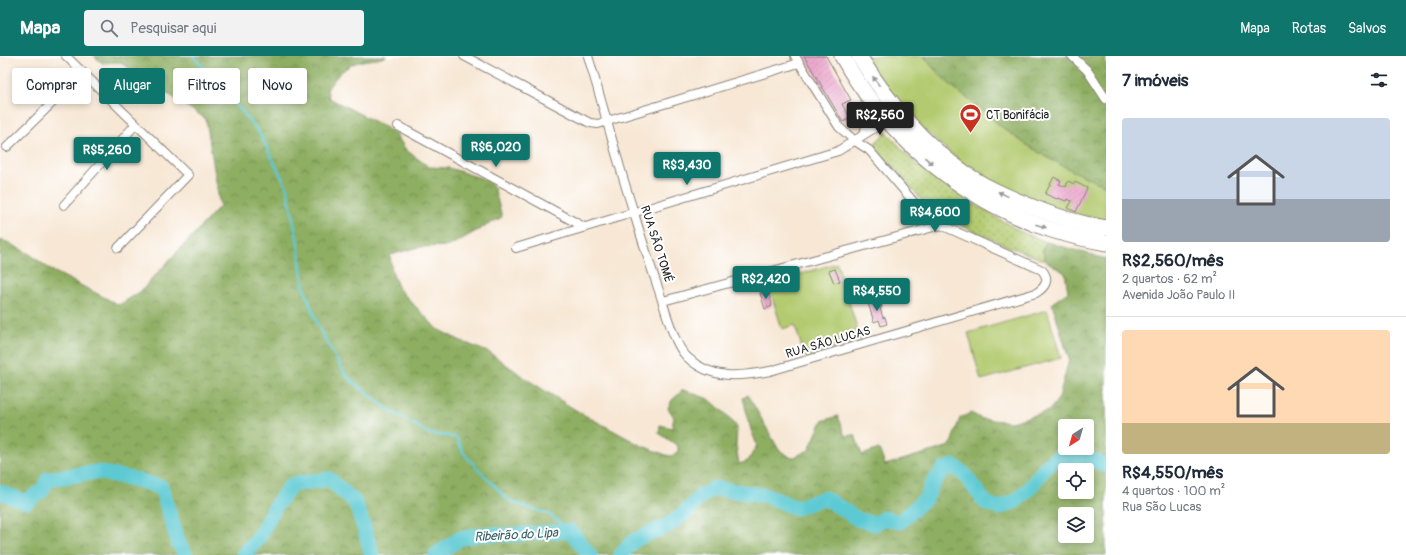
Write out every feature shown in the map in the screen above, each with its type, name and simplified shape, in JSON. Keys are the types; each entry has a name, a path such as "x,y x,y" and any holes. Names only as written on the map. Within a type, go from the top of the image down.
{"highway":[{"path":"842,56 872,102 887,120 909,143 957,182 987,201 1033,224 1063,234 1106,243"},
{"path":"859,56 872,76 904,118 943,156 966,174 1002,193 1041,210 1066,219 1106,228"}],"street":[{"path":"66,56 78,68"},
{"path":"464,56 590,123 598,124 797,60 836,123 855,141 869,150 925,214 941,226"},
{"name":"RUA SÃO TOMÉ","path":"588,56 608,121 633,212 663,301 679,346 686,357 696,364"},
{"path":"1072,56 1088,70 1106,99"},
{"path":"91,81 188,175 118,248"},
{"path":"864,134 872,102"},
{"path":"7,147 51,104"},
{"path":"516,248 838,151 887,120"},
{"path":"64,205 136,125"},
{"path":"398,126 584,227"},
{"path":"663,301 941,226"},
{"name":"RUA SÃO LUCAS","path":"696,364 712,372 729,376 748,376 770,371 1036,293 1042,290 1047,282 1047,277 1042,270 941,226"}],"green space":[{"path":"94,56 386,56 365,60 346,68 333,80 327,90 329,98 387,128 397,136 406,150 429,167 449,168 487,180 494,187 502,217 449,246 419,247 390,255 392,272 399,289 437,329 490,353 528,380 579,412 640,445 671,456 678,452 678,446 659,433 660,425 672,428 674,417 668,408 672,400 683,390 709,399 726,414 737,427 736,445 739,464 748,461 757,445 751,430 743,398 748,395 779,450 792,458 809,450 822,421 838,416 845,436 855,435 862,455 879,449 885,465 950,446 960,418 971,413 982,419 1011,422 1049,411 1059,398 1069,359 1052,303 1068,292 1065,273 1046,261 1043,249 1047,242 1106,259 1106,555 0,555 0,240 7,242 31,255 51,270 119,305 140,292 220,206 206,119 183,104 240,104 240,68 173,68 173,97 165,92 165,68 129,68 120,62 102,63"},
{"name":"CT Bonifácia","path":"864,56 924,56 936,71 950,84 1015,137 1079,174 1106,186 1106,223 1017,196 967,168 904,112"},
{"path":"924,56 1106,56 1106,186 1053,160 1015,137 950,84 936,71"},
{"path":"886,132 916,164 941,182 969,201 1021,232 1047,242 1043,251 1046,261 1005,245 950,220 929,208 876,148 875,143"},
{"path":"837,263 861,341 805,358 795,325 782,329 768,284"},
{"path":"1047,310 1061,358 981,380 968,333"}],"building":[{"path":"804,56 826,56 851,100 842,104 850,118 843,122"},
{"path":"1054,177 1061,181 1059,184 1066,187 1068,181 1074,184 1075,182 1087,188 1076,212 1068,208 1072,201 1067,199 1066,201 1057,199 1045,194"},
{"path":"835,269 840,281 834,283 829,271"},
{"path":"768,291 772,306 765,309 760,293"},
{"path":"878,300 879,304 881,303 882,307 880,308 883,318 885,317 887,324 881,326 879,320 874,322 868,303"}],"waterway":[{"path":"193,56 222,87 260,134 287,188 297,238 304,288 318,326 346,376 386,408 430,434 456,437 464,454 509,501 549,514 570,531"},
{"name":"Ribeirão do Lipa","path":"621,555 633,541 667,526 684,514 702,495 715,488 768,496 796,508 824,498 857,519 875,524 884,518 900,522 927,497 931,486 943,470 953,466 963,473 986,503 999,508 1016,501 1029,489 1045,468 1055,459 1080,457 1091,459 1106,466"},
{"name":"Ribeirão do Lipa","path":"0,492 26,502 42,491 48,479 97,472 133,479 161,487 179,544 186,555"},
{"name":"Ribeirão do Lipa","path":"243,555 258,539 275,507 291,485 329,479 355,502 372,555"},
{"name":"Ribeirão do Lipa","path":"436,555 459,539 482,534 510,535 570,531 590,555"}],"place":[{"name":"CT Bonifácia","path":"970,134"}]}
